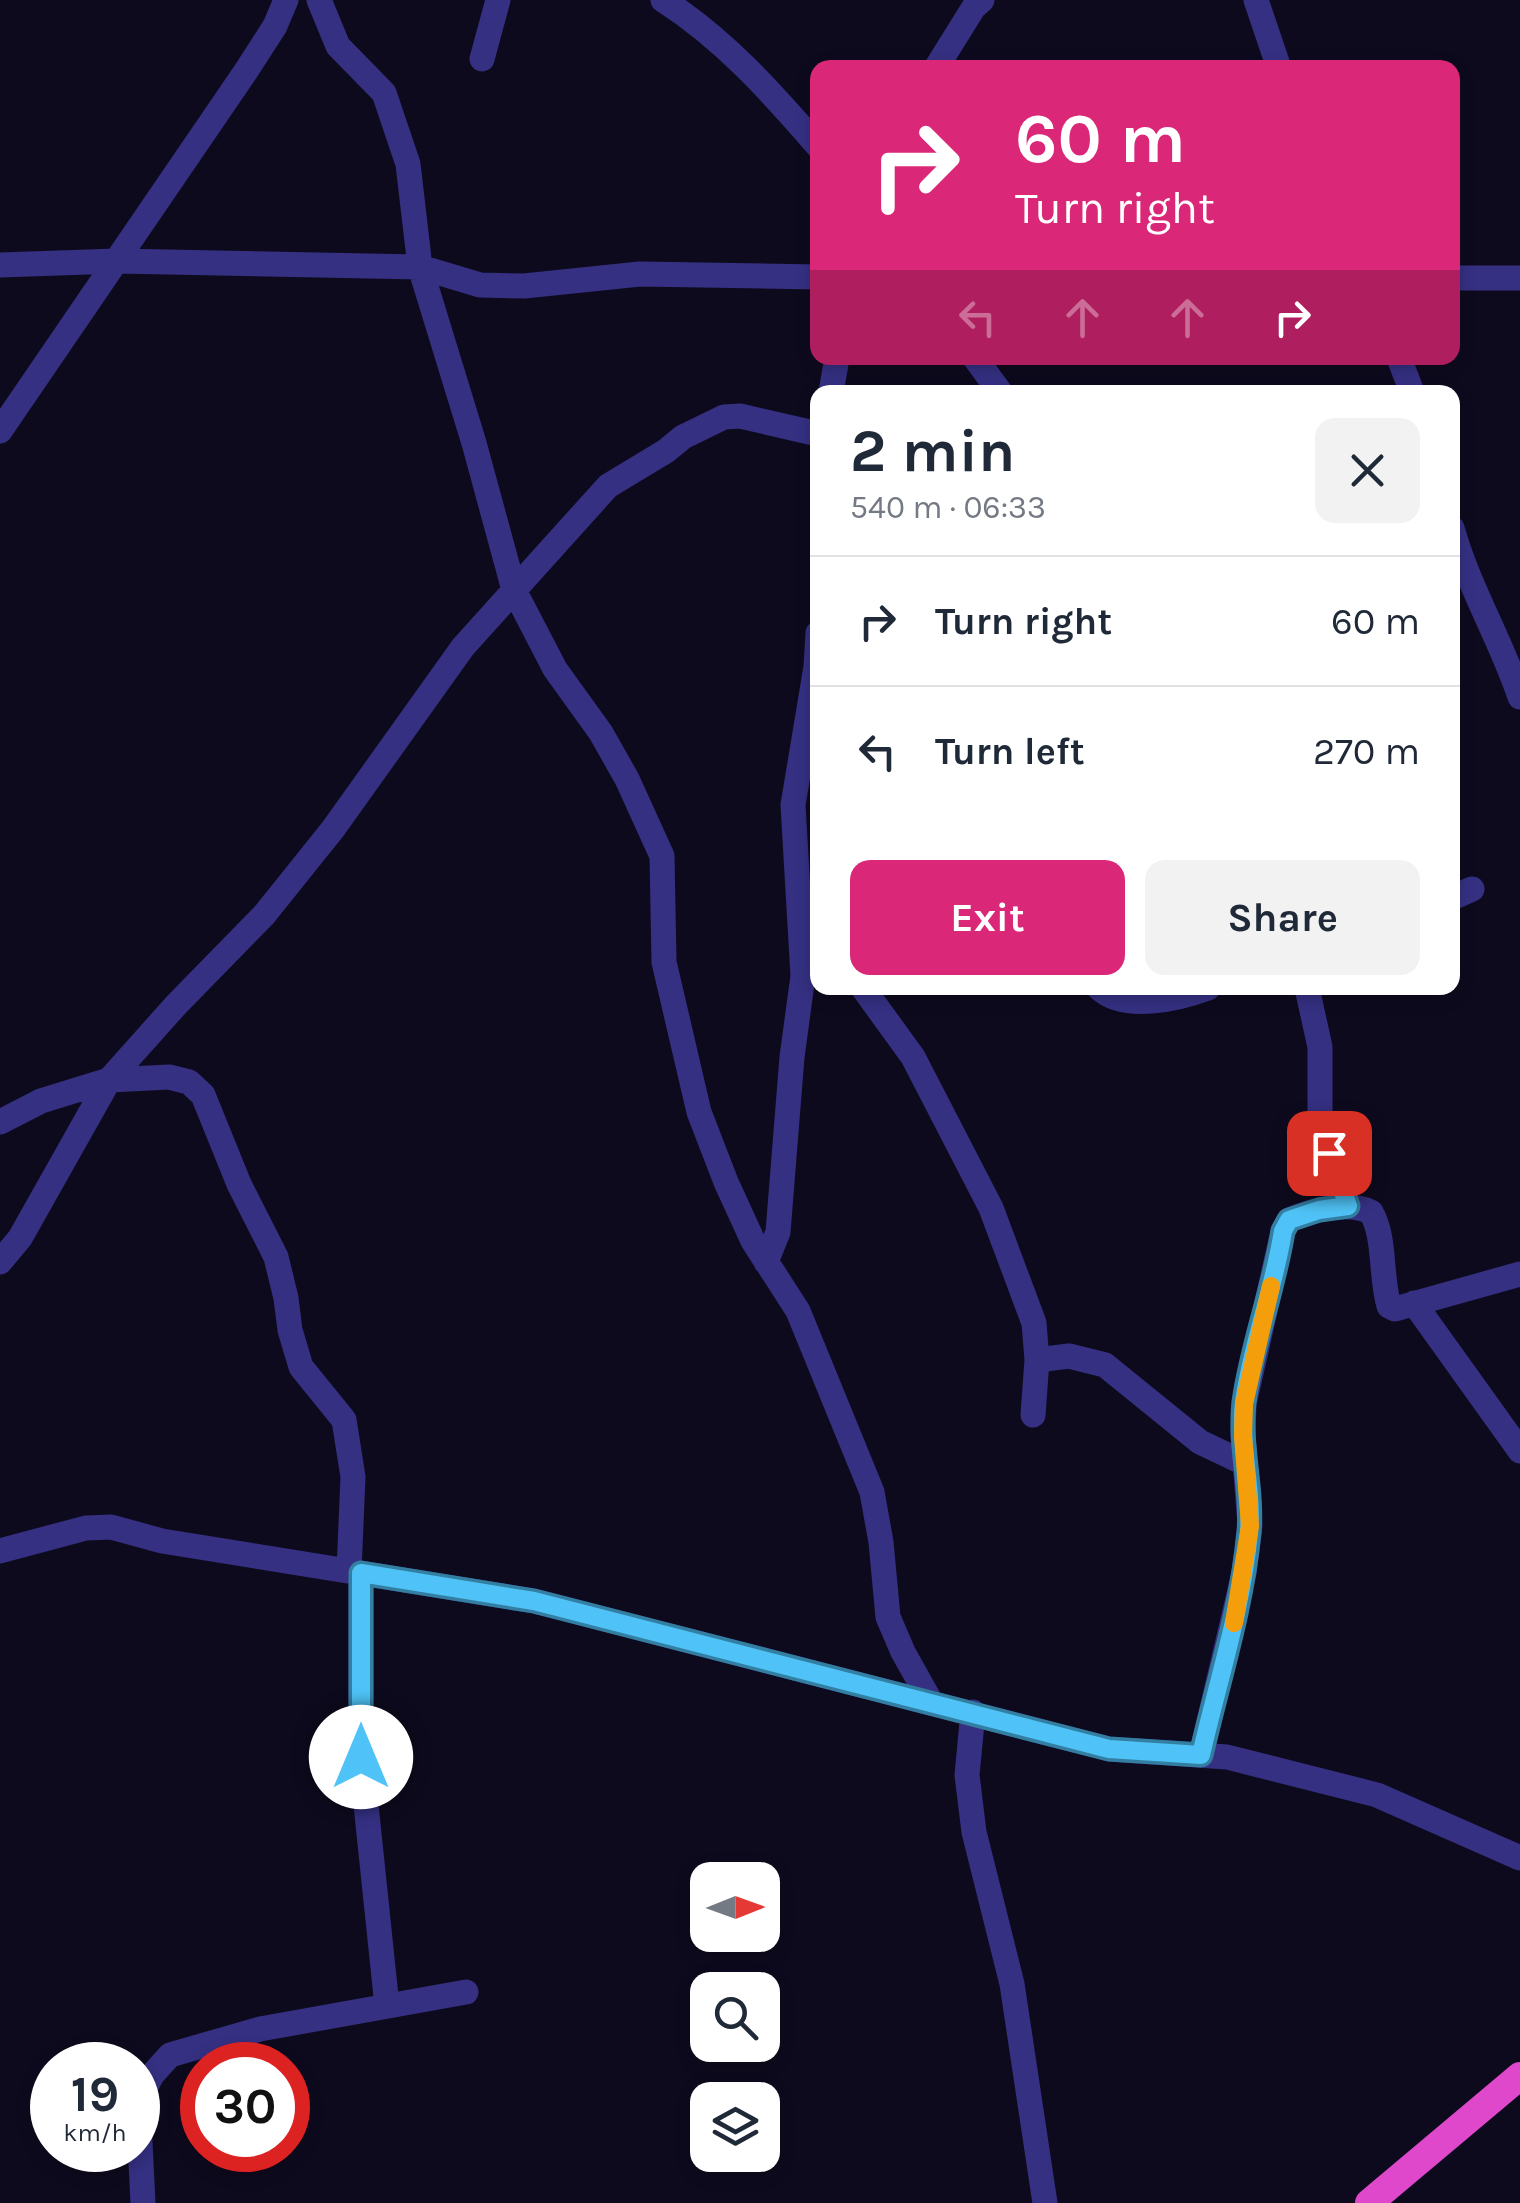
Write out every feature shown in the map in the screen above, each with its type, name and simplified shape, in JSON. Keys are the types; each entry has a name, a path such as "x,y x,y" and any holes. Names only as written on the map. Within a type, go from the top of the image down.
{"highway":[{"path":"1369,2203 1520,2076"}],"street":[{"path":"0,432 256,56 286,0"},
{"path":"319,0 338,46 384,93 408,164 420,267 514,590 555,669 601,733 627,779 662,856 664,962 700,1112 726,1182 766,1262 798,1311 872,1492 888,1616 902,1652 932,1702"},
{"path":"482,60 498,0"},
{"path":"664,0 692,18 735,56 810,137"},
{"path":"941,60 974,6 982,0"},
{"path":"1256,0 1276,60"},
{"path":"2,257 420,267 480,284 524,286 640,274 810,277"},
{"path":"1460,278 1520,278"},
{"path":"0,1262 20,1238 108,1080 264,915 332,829 463,646 608,486 706,424 740,416 810,432"},
{"path":"1460,552 1506,654 1520,698"},
{"path":"766,1262 778,1232 792,1056 803,976 794,805 810,705"},
{"path":"800,904 810,916"},
{"path":"868,995 914,1057 990,1208 1034,1323 1038,1360 1033,1415"},
{"path":"1110,995 1159,1000 1189,995"},
{"path":"1309,995 1320,1047 1320,1131 1348,1206"},
{"path":"0,1122 41,1101 108,1080 170,1076 189,1082 204,1095 239,1184 276,1257 301,1367 344,1420 353,1477 361,1757 388,2006"},
{"path":"1201,1755 1244,1573 1250,1526 1244,1404 1283,1231 1289,1220 1348,1206 1371,1212 1377,1223 1389,1306 1395,1309 1520,1274"},
{"path":"1414,1303 1520,1450"},
{"path":"1038,1360 1069,1356 1104,1365 1200,1442 1244,1462"},
{"path":"0,1551 86,1528 111,1527 162,1541 534,1601 1109,1749 1227,1757 1377,1795 1520,1858"},
{"path":"973,1712 967,1775 974,1832 1012,1984 1045,2203"},
{"path":"143,2203 138,2102 152,2075 170,2055 260,2029 466,1992"}],"slow traffic":[{"path":"1234,1623 1250,1526 1244,1404 1271,1286"}],"route":[{"path":"361,1757 361,1573 534,1601 1109,1749 1201,1755 1244,1573 1250,1526 1244,1404 1254,1355 1283,1231 1289,1220 1348,1206 1329,1153"}]}
